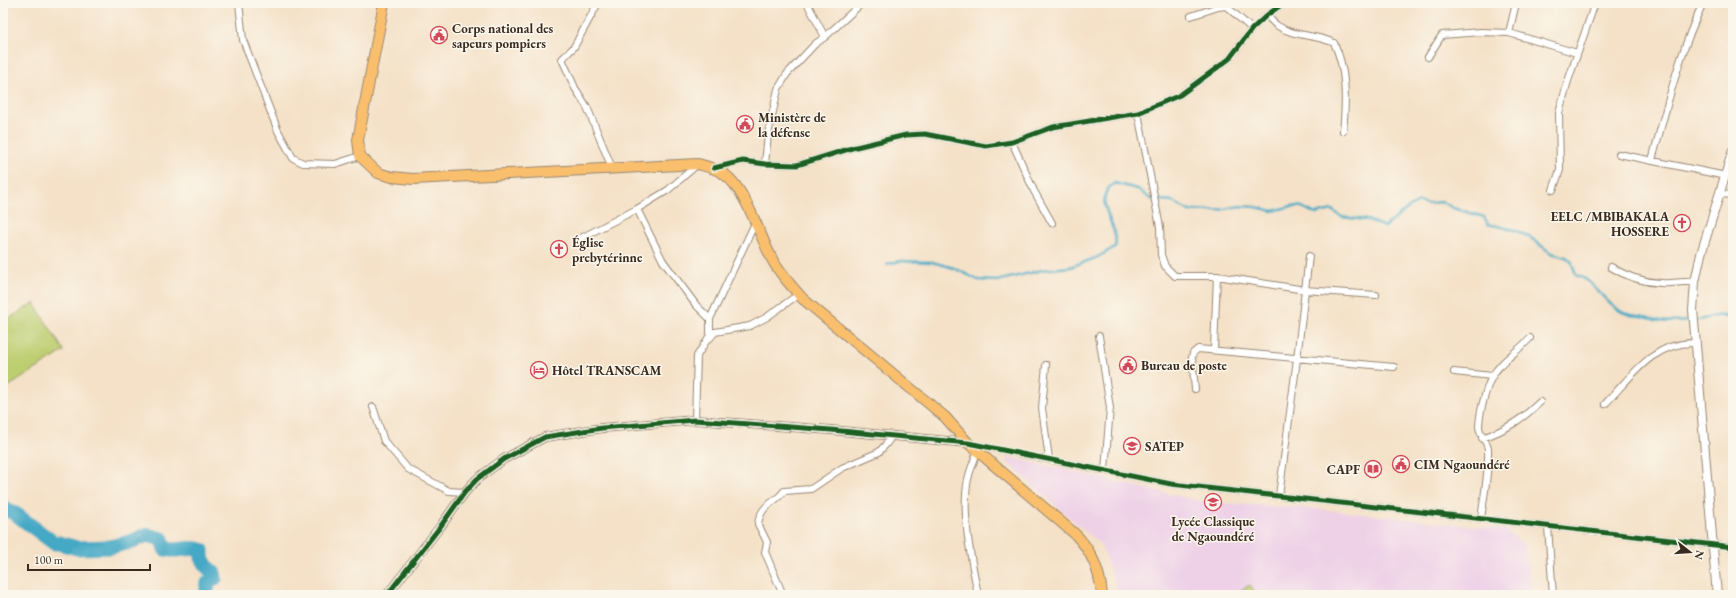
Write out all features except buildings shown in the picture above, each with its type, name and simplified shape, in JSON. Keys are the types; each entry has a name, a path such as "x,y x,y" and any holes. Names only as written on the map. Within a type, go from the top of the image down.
{"main road":[{"path":"384,3 358,140 360,156 378,172 392,177 412,179 698,164 714,168 731,179 742,196 773,262 786,280 799,294 945,417 968,443 1075,534 1085,544 1094,560 1100,580 1102,595"}],"street":[{"path":"239,3 243,40 278,131 293,158 303,163 335,164 360,156"},
{"path":"598,3 574,47 562,59 575,88 587,106 612,168"},
{"path":"807,3 825,37"},
{"path":"765,164 768,134 778,90 787,74 815,44 825,37 862,3"},
{"path":"714,168 743,162 797,165 852,148 906,135 925,134 986,146 1012,142 1053,127 1138,113 1180,95 1229,59 1252,29 1267,15 1284,3"},
{"path":"1509,33 1516,3"},
{"path":"1553,190 1560,170 1559,112 1595,3"},
{"path":"1652,160 1691,28 1703,3"},
{"path":"1191,16 1218,7 1226,6 1252,29"},
{"path":"1267,15 1278,27 1295,34 1326,39 1334,43 1340,59 1345,94 1343,131"},
{"path":"1428,57 1442,35 1482,32 1509,33 1578,53"},
{"path":"1138,113 1160,228 1161,255 1165,266 1175,276 1218,276 1305,290 1376,296"},
{"path":"1012,142 1034,191 1052,223"},
{"path":"1717,595 1693,310 1695,282 1701,254 1733,150"},
{"path":"1620,154 1726,176"},
{"path":"579,240 637,209 668,190 698,164"},
{"path":"1720,194 1733,195"},
{"path":"637,209 663,261 696,305 710,319"},
{"path":"696,420 697,356 710,335 710,319 755,223"},
{"path":"1279,496 1297,359 1308,256"},
{"path":"1611,267 1640,281 1662,284 1679,281 1695,282"},
{"path":"1214,350 1218,276"},
{"path":"697,356 715,332 750,326 767,317 799,294"},
{"path":"1099,336 1110,408 1105,470"},
{"path":"1481,519 1488,468 1488,447 1482,438 1479,427 1483,402 1492,376 1530,338"},
{"path":"1605,404 1652,355 1669,346 1682,343 1695,343"},
{"path":"1195,389 1193,353 1198,349 1394,367"},
{"path":"1046,364 1042,408 1049,459"},
{"path":"1454,372 1492,376"},
{"path":"1482,438 1505,430 1525,416 1540,402"},
{"path":"373,407 384,441 408,469 449,491 465,492"},
{"path":"388,595 465,492 477,479 504,459 544,437 602,428 696,420 968,443 1171,484 1733,547"},
{"path":"783,595 765,552 767,542 758,524 764,508 772,501 779,498 784,491 811,489 842,468 879,452 892,436"},
{"path":"978,450 967,485 966,516 978,595"},
{"path":"1548,527 1553,595"}],"shaded area":[{"path":"1008,457 1205,502 1318,509 1507,530 1525,546 1532,595 1119,595 1101,545 1006,461"}],"green space":[{"path":"34,303 64,351 3,390 3,322"},
{"path":"1250,585 1257,595 1232,595"}],"waterway":[{"path":"887,264 900,261 932,262 954,268 978,280 997,281 1042,270 1070,267 1096,258 1115,247 1116,239 1107,213 1104,197 1107,189 1115,183 1137,189 1151,199 1172,201 1189,211 1219,210 1240,206 1256,207 1273,211 1292,206 1302,207 1316,214 1332,210 1342,217 1367,220 1385,227 1408,208 1419,202 1428,204 1439,202 1453,208 1484,217 1488,224 1515,230 1531,238 1551,253 1566,257 1571,261 1576,275 1584,278 1607,301 1622,312 1665,322 1703,319 1718,316 1733,317"},
{"path":"3,507 17,515 54,543 77,548 110,547 130,542 147,535 162,539 165,549 174,550 192,548 202,550 202,558 208,568 214,573 215,578 208,583 206,595"}],"cycle path":[{"path":"714,168 743,161 765,164 797,165 852,148 906,135 925,134 986,146 1012,142 1053,127 1138,113 1180,95 1229,59 1252,29 1267,15 1284,3"},
{"path":"387,595 465,492 477,479 504,459 545,437 602,428 695,420 831,430 968,443 1171,484 1733,547"}],"place":[{"name":"Corps national des sapeurs pompiers","path":"439,35"},
{"name":"Ministère de la défense","path":"745,124"},
{"name":"EELC /MBIBAKALA HOSSERE","path":"1682,223"},
{"name":"Église prebytérinne","path":"559,249"},
{"name":"Bureau de poste","path":"1128,365"},
{"name":"Hôtel TRANSCAM","path":"539,370"},
{"name":"SATEP","path":"1132,446"},
{"name":"CIM Ngaoundéré","path":"1401,464"},
{"name":"CAPF","path":"1373,469"},
{"name":"Lycée Classique de Ngaoundéré","path":"1213,502"}]}
